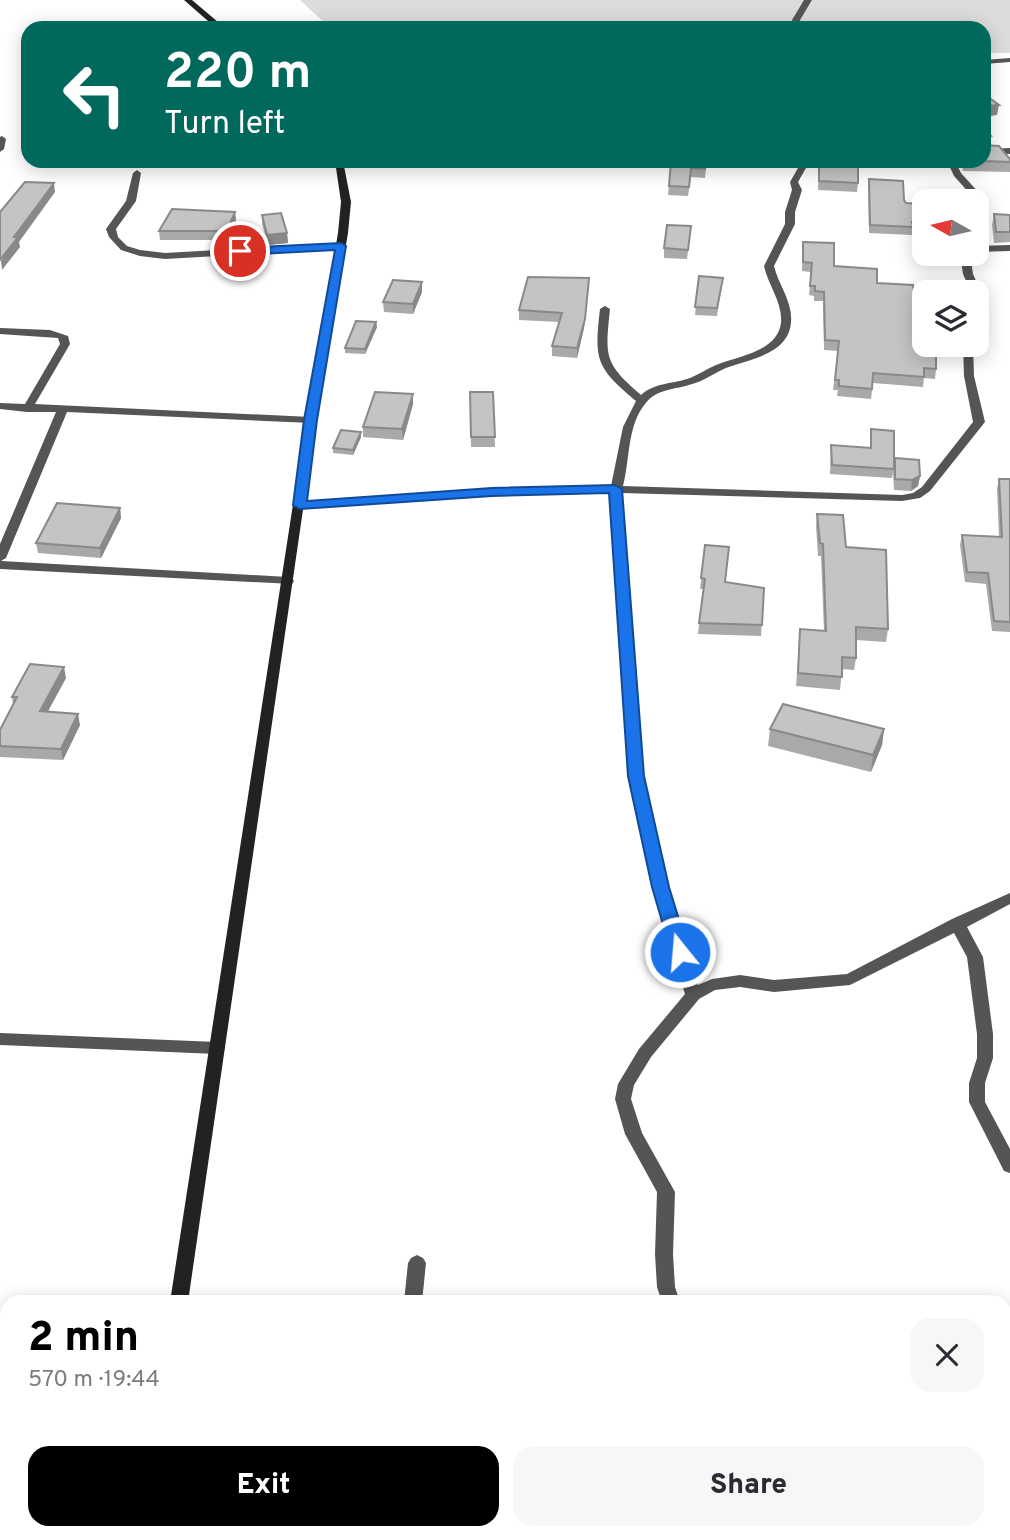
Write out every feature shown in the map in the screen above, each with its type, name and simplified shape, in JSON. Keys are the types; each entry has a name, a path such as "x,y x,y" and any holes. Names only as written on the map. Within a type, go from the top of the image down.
{"main road":[{"path":"188,0 213,21"},
{"path":"180,1295 311,420 341,246 346,202 340,168"}],"street":[{"path":"796,21 808,0"},
{"path":"991,61 1010,60"},
{"path":"991,152 1010,151"},
{"path":"693,995 660,887 636,776 615,489 621,475 628,422 642,401 660,387 690,381 714,369 758,354 780,337 786,325 783,297 775,286 769,266 790,224 790,212 797,190 794,182 802,168"},
{"path":"954,168 971,189"},
{"path":"137,173 131,201 111,229 112,237 118,245 138,253 165,256 341,246"},
{"path":"989,249 1010,248"},
{"path":"605,309 600,351 607,371 642,401"},
{"path":"0,331 63,336 65,344 27,409"},
{"path":"300,505 492,492 615,489 902,498 916,496 926,489 979,422 969,376 968,357"},
{"path":"0,407 311,420"},
{"path":"0,558 62,410"},
{"path":"0,565 288,581"},
{"path":"669,1295 664,1254 666,1192 634,1134 623,1099 626,1084 645,1053 693,995 712,985 740,981 774,986 850,979 1010,898"},
{"path":"957,923 975,957 985,1034 985,1058 977,1083 977,1102 1010,1166"},
{"path":"0,1039 217,1048"},
{"path":"415,1295 417,1263"}],"shaded area":[{"path":"300,0 1010,0 1010,53 991,53 991,21 322,21"}],"building":[{"path":"991,145 999,146 1010,162 991,161"},
{"path":"670,168 691,168 689,187 669,186"},
{"path":"819,168 858,168 858,183 819,181"},
{"path":"869,179 903,181 904,200 912,203 912,227 870,225"},
{"path":"25,182 54,183 0,260 0,212"},
{"path":"172,209 235,212 227,231 159,231"},
{"path":"281,213 287,233 267,235 262,215"},
{"path":"994,214 1010,215 1010,232 996,232"},
{"path":"667,225 691,226 688,250 664,248"},
{"path":"803,242 834,243 834,266 877,269 877,283 912,285 912,357 936,357 936,369 924,368 924,377 873,373 872,389 839,386 839,380 835,380 839,341 825,340 824,292 815,291 815,286 810,286 812,263 803,262"},
{"path":"699,276 723,278 717,308 695,307"},
{"path":"528,277 589,278 585,319 577,348 552,346 562,313 519,310"},
{"path":"393,280 422,282 413,304 383,302"},
{"path":"356,321 376,322 365,349 345,348"},
{"path":"375,392 413,394 402,429 363,427"},
{"path":"470,392 493,392 495,437 471,437"},
{"path":"871,429 894,431 894,469 832,465 831,445 871,448"},
{"path":"341,430 361,432 353,450 333,448"},
{"path":"895,458 919,460 920,476 912,480 895,479"},
{"path":"999,479 1010,479 1010,622 994,621 988,573 967,572 962,535 1002,537"},
{"path":"57,503 120,508 100,548 36,543"},
{"path":"817,514 843,515 846,547 886,550 888,629 856,627 856,658 842,657 842,677 798,673 800,629 826,631 823,544 820,543"},
{"path":"705,545 729,547 725,582 764,588 762,625 699,623 705,579 701,578"},
{"path":"30,664 64,667 40,711 78,714 61,749 0,746 0,730 17,697 12,697"},
{"path":"783,704 884,729 873,755 770,729"}],"route":[{"path":"240,251 341,246 311,420 300,505 492,492 615,489 636,776 660,887 680,952"}]}
